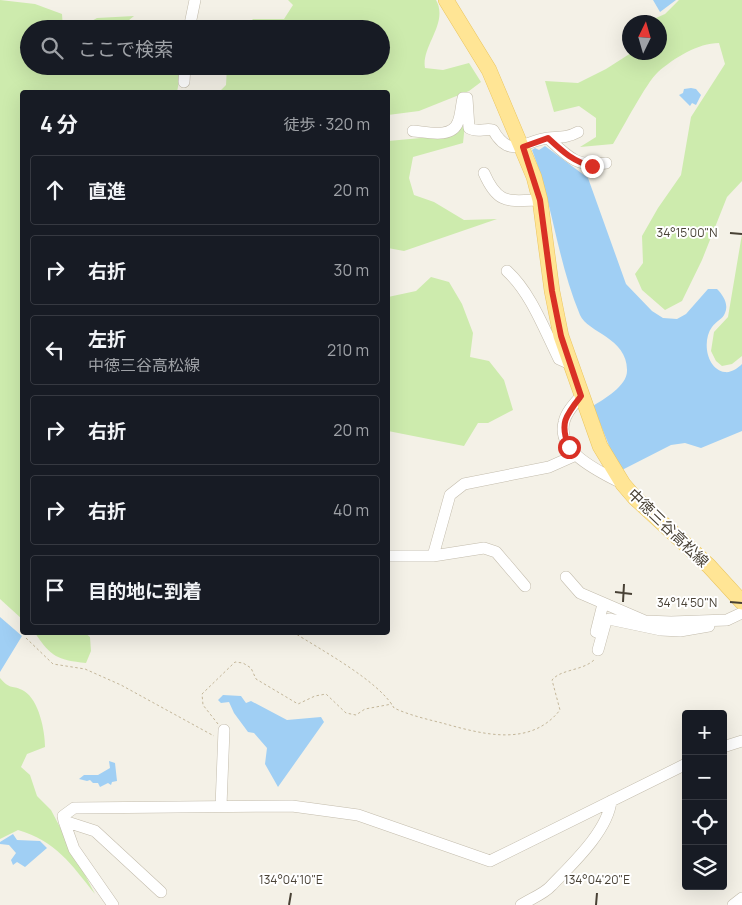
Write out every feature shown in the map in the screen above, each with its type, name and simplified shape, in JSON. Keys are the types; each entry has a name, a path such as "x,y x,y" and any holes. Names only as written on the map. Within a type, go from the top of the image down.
{"main road":[{"name":"中徳三谷高松線","path":"446,0 489,70 523,147 540,200 552,291 568,363 600,446 623,484 635,498 709,566 742,602"}],"street":[{"path":"191,20 195,0"},
{"path":"184,75 184,82"},
{"path":"413,131 444,133 450,131 458,122 463,98 467,98 469,128 474,131 493,130 498,139 505,144 523,147 548,138 562,138 578,132"},
{"path":"548,138 566,155 581,164 592,166 606,163"},
{"path":"484,173 494,194 502,198 540,200"},
{"path":"507,270 516,279 528,298 559,359 568,363"},
{"path":"581,396 564,422 564,434 569,447 576,455 623,484"},
{"path":"434,556 450,495 464,484 549,467 576,455"},
{"path":"390,556 434,556 484,548 496,552 525,586"},
{"path":"566,577 580,593 645,620 671,622 727,620"},
{"path":"598,650 594,642 603,604"},
{"path":"598,650 606,621 609,619 618,619 645,628 680,631 712,626 742,613"},
{"path":"222,806 223,735"},
{"path":"727,746 742,741"},
{"path":"113,905 74,848 63,816 74,808 292,806 358,815 490,861 682,766"},
{"path":"521,905 551,887 577,859 606,820 611,801"},
{"path":"64,821 96,831 161,892"},
{"path":"732,905 742,898"}],"path":[{"path":"298,635 365,679 394,708 476,733 500,737 518,735 536,729 554,717 560,710 552,680 556,676 584,668 594,661 598,650"},
{"path":"26,638 53,664 85,669 121,685 191,725 223,735"},
{"path":"223,735 203,705 202,694 235,662 243,662 251,668 256,679 298,704 315,696 326,694 346,713 356,715 365,709 392,704"}],"green space":[{"path":"0,0 35,4 62,14 62,20 20,20 20,75 180,75 177,90 20,90 20,617 0,599"},
{"path":"288,0 436,0 439,17 427,51 425,68 443,70 469,63 481,82 469,91 419,111 390,115 390,90 221,90 226,85 227,75 390,75 390,20 252,20 284,19 293,5"},
{"path":"679,0 742,0 742,181 727,197 702,260 682,301 665,310 642,290 635,274 643,263 642,236 658,208 681,175 691,117 725,64 719,43 695,48 658,72 641,95 613,144 580,147 596,137 596,118 579,106 554,112 545,81 578,83 622,59 667,60 667,15 663,15"},
{"path":"134,16 129,20 93,20 97,18"},
{"path":"465,124 463,143 413,157 409,178 414,195 434,202 464,220 497,219 404,251 390,248 390,141 454,135"},
{"path":"742,234 742,356 732,364 722,366 716,361 711,351 714,332 728,317"},
{"path":"431,277 449,282 462,304 473,333 470,357 489,361 504,380 513,410 488,423 478,423 464,446 390,431 390,297 416,291"},
{"path":"37,635 88,635 90,637 91,651 86,663 62,659 46,647"},
{"path":"0,678 9,686 24,691 34,701 40,716 45,747 27,754 21,767 30,775 37,796 51,810 95,894 70,863 43,840 18,830 0,839"}],"water":[{"path":"653,0 676,0 660,12"},
{"path":"684,89 696,89 701,95 696,105 692,103 690,106 679,95 683,93"},
{"path":"545,146 588,178 626,284 652,311 663,318 677,319 686,314 708,289 717,289 721,294 726,303 726,310 723,317 714,325 709,333 707,339 708,353 714,366 725,372 732,371 742,364 742,431 701,448 685,443 671,445 622,470 610,448 593,406 614,392 623,382 627,371 626,360 615,344 584,321 572,294 545,191 532,150 535,148 539,150"},
{"path":"0,617 22,636 0,672"},
{"path":"223,695 241,696 246,703 251,701 287,720 321,717 324,722 278,787 265,764 267,748 254,733 248,732 234,713 229,702 221,703 218,700"},
{"path":"109,761 115,763 117,781 112,782 111,785 108,783 100,787 98,783 79,779 84,775 98,775 110,768"},
{"path":"13,834 17,840 40,841 47,848 25,867 17,862 13,865 11,860 16,853 9,845 0,844 0,842"}],"route":[{"path":"569,447 564,434 564,422 570,409 581,396 568,363 561,336 552,291 540,200 523,147 537,140 548,138 566,155 581,164 592,166"}]}
